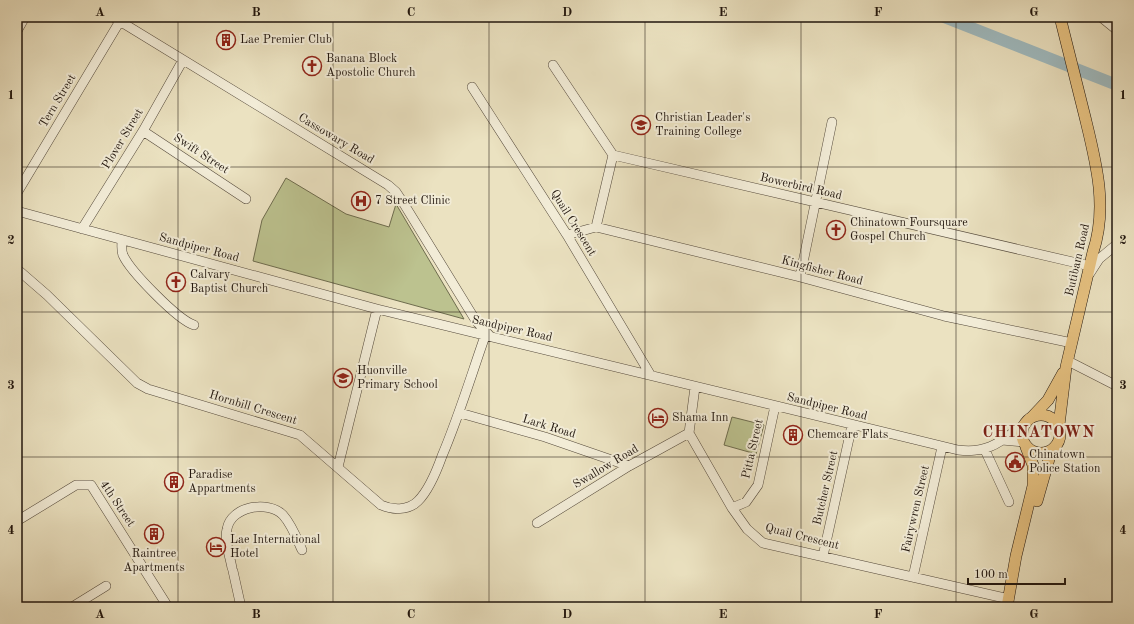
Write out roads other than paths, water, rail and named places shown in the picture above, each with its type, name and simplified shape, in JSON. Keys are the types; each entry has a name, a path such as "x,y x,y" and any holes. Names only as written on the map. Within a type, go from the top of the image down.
{"main road":[{"name":"Butibam Road","path":"1059,425 1067,364 1099,233 1100,200 1096,163 1060,17"},
{"name":"Butibam Road","path":"1028,421 1048,400 1067,364"},
{"path":"1008,603 1021,563 1051,452 1060,442 1061,434 1059,425 1054,419 1047,416 1039,415 1028,421 1022,436 1033,465 1033,486 1016,556 1012,588"},
{"path":"1025,445 1037,454 1051,452"}],"street":[{"path":"17,31 25,17"},
{"path":"1101,17 1117,30"},
{"name":"Cassowary Road","path":"117,19 388,185 396,192 476,322 488,336"},
{"name":"Tern Street","path":"17,193 117,19"},
{"name":"Plover Street","path":"82,229 143,131 183,60"},
{"path":"553,65 613,155 596,227"},
{"name":"Quail Crescent","path":"472,87 567,235 650,374"},
{"path":"800,277 814,202 832,122"},
{"name":"Swift Street","path":"143,131 246,199"},
{"name":"Bowerbird Road","path":"613,155 1090,266"},
{"name":"Sandpiper Road","path":"17,211 377,309 650,374 695,387 942,447 966,451 985,450 1002,440 1028,421"},
{"name":"Kingfisher Road","path":"567,235 596,227 800,277 944,316 1072,343"},
{"path":"122,240 122,252 130,266 176,314 186,323 194,325"},
{"path":"1087,280 1099,259 1117,244"},
{"name":"Hornbill Crescent","path":"17,269 47,295 137,383 148,389 300,434 381,505 390,509 405,508 418,501 436,471 460,413 488,336"},
{"path":"338,467 377,309"},
{"path":"1067,364 1117,386"},
{"path":"689,433 695,387"},
{"name":"Pitta Street","path":"732,508 746,502 758,485 775,406"},
{"name":"Lark Road","path":"460,413 544,437 629,466"},
{"name":"Butcher Street","path":"823,556 852,425"},
{"name":"Quail Crescent","path":"689,433 732,508 747,529 763,543 913,576 1008,603"},
{"name":"Swallow Road","path":"537,524 629,466 689,433"},
{"path":"1002,440 1025,445"},
{"name":"Fairywren Street","path":"913,576 942,447"},
{"path":"985,450 1008,502"},
{"name":"4th Street","path":"17,521 76,485 91,485 168,607"},
{"path":"242,607 226,529 234,516 246,509 260,507 278,512 291,527 302,550"},
{"path":"72,607 106,586"}],"waterway":[{"path":"944,17 1117,85"}],"place":[{"name":"Lae Premier Club","path":"226,40"},
{"name":"Banana Block Apostolic Church","path":"312,66"},
{"name":"Christian Leader's Training College","path":"641,125"},
{"name":"7 Street Clinic","path":"361,201"},
{"name":"Chinatown Foursquare Gospel Church","path":"836,230"},
{"name":"Calvary Baptist Church","path":"176,282"},
{"name":"Huonville Primary School","path":"343,378"},
{"name":"Shama Inn","path":"658,418"},
{"name":"Chemcare Flats","path":"793,435"},
{"name":"Chinatown Police Station","path":"1015,462"},
{"name":"Paradise Appartments","path":"174,482"},
{"name":"Raintree Apartments","path":"154,534"},
{"name":"Lae International Hotel","path":"216,547"}],"district":[{"name":"CHINATOWN","path":"1039,433"}]}
